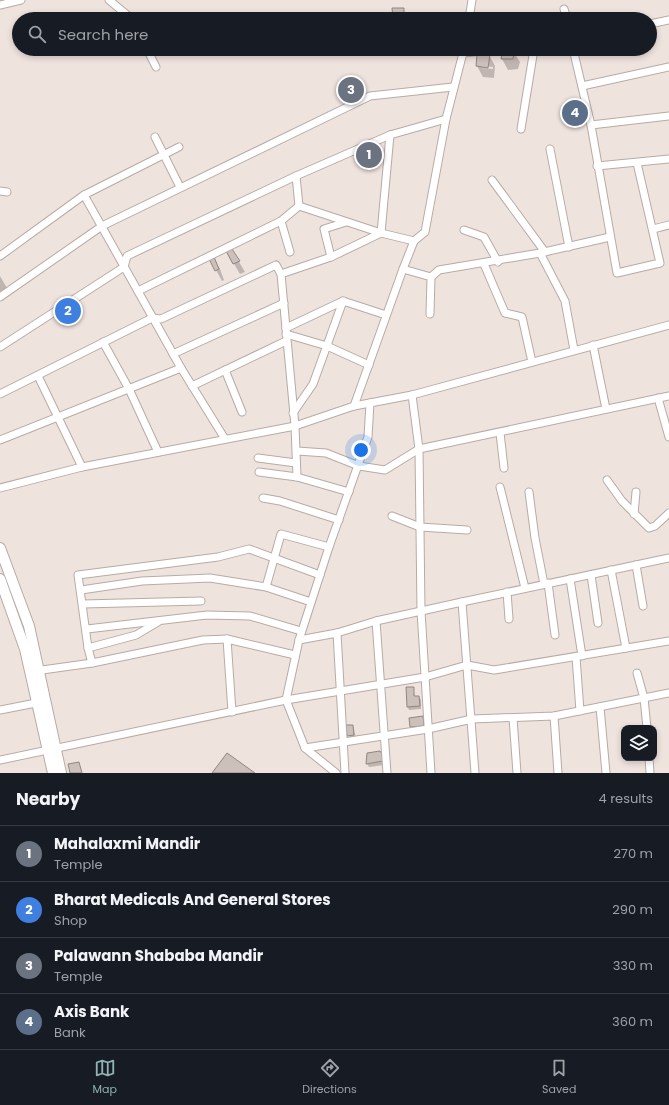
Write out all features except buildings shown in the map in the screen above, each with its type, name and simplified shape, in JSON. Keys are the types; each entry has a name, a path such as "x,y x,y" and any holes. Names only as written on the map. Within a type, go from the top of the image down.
{"street":[{"path":"0,5 21,0"},
{"path":"109,0 124,12"},
{"path":"470,12 472,0"},
{"path":"657,23 669,20"},
{"path":"150,56 156,67"},
{"path":"354,406 402,269 414,241 424,232 446,119 462,56"},
{"path":"521,129 533,56"},
{"path":"575,56 591,125 596,166 617,273 660,263 637,163"},
{"path":"582,86 669,68"},
{"path":"0,297 102,226 370,96 453,87"},
{"path":"591,125 669,116"},
{"path":"0,347 124,267 127,256 296,176 390,135 446,119"},
{"path":"381,233 390,135"},
{"path":"155,137 180,187"},
{"path":"0,256 84,195 179,147"},
{"path":"550,149 570,247"},
{"path":"596,166 669,159"},
{"path":"296,176 300,206"},
{"path":"492,180 543,253 565,301 574,350"},
{"path":"84,195 152,318 224,439"},
{"path":"300,206 381,233 414,241"},
{"path":"138,291 281,221 300,206"},
{"path":"281,221 290,252"},
{"path":"331,257 324,229 346,222"},
{"path":"653,229 669,225"},
{"path":"464,230 484,237 498,262"},
{"path":"281,274 331,257 381,233"},
{"path":"430,314 431,277 439,270 498,262 570,247 610,236"},
{"path":"484,264 505,313 522,317 532,362"},
{"path":"0,394 152,318 161,319 276,265 281,274 284,302 297,451 297,478"},
{"path":"402,269 431,277"},
{"path":"192,386 225,370 343,301 386,315"},
{"path":"293,413 313,384 343,301"},
{"path":"173,354 284,302"},
{"path":"0,488 82,467 295,426 354,406 412,395 669,325"},
{"path":"286,334 327,346 369,365"},
{"path":"103,342 129,389 158,452"},
{"path":"593,345 606,409"},
{"path":"0,440 181,368"},
{"path":"225,370 242,412"},
{"path":"38,376 59,416 82,467"},
{"path":"412,395 419,449 421,611 430,773"},
{"path":"297,451 326,453 359,466 385,470 419,449 669,396"},
{"path":"658,398 667,421 669,437"},
{"path":"336,773 305,748 286,700 299,640 329,547 359,466 368,437 370,403"},
{"path":"500,433 504,468"},
{"path":"258,458 296,462"},
{"path":"259,472 297,478 349,492"},
{"path":"607,480 620,499 649,528 655,526 669,513"},
{"path":"500,487 525,588"},
{"path":"529,492 535,538 546,584 555,635"},
{"path":"634,514 636,492"},
{"path":"263,498 280,501 339,520"},
{"path":"392,516 420,527 467,530"},
{"path":"266,587 281,534 329,547"},
{"path":"0,548 29,626 35,671 52,750 54,773"},
{"path":"92,663 88,648 87,629 78,575 218,557 249,549 320,575"},
{"path":"299,640 337,633 376,621 421,611 669,558"},
{"path":"636,565 643,606"},
{"path":"611,570 626,648"},
{"path":"591,574 598,623"},
{"path":"81,590 142,581 210,578 266,587 311,602"},
{"path":"0,579 25,649 35,671"},
{"path":"570,579 579,656 580,711"},
{"path":"507,592 509,619"},
{"path":"83,604 201,601"},
{"path":"462,602 475,773"},
{"path":"87,629 207,615 250,616 302,631"},
{"path":"88,648 136,635 162,620"},
{"path":"376,621 382,685 387,773"},
{"path":"337,633 339,692 345,773"},
{"path":"35,671 92,663 203,640 227,639 296,655"},
{"path":"227,639 232,712"},
{"path":"0,760 286,700 425,677 467,665 494,670 669,641"},
{"path":"637,673 644,698 647,725"},
{"path":"305,748 428,729 472,718 554,716 669,693"},
{"path":"0,710 42,702"},
{"path":"600,707 606,773"},
{"path":"554,716 558,773"},
{"path":"513,718 517,773"},
{"path":"52,750 61,773"},
{"path":"649,761 650,773"}],"place":[{"name":"Palawann Shababa Mandir","path":"351,90"},
{"name":"Axis Bank","path":"575,113"},
{"name":"Mahalaxmi Mandir","path":"369,155"},
{"name":"Bharat Medicals And General Stores","path":"68,311"}]}
